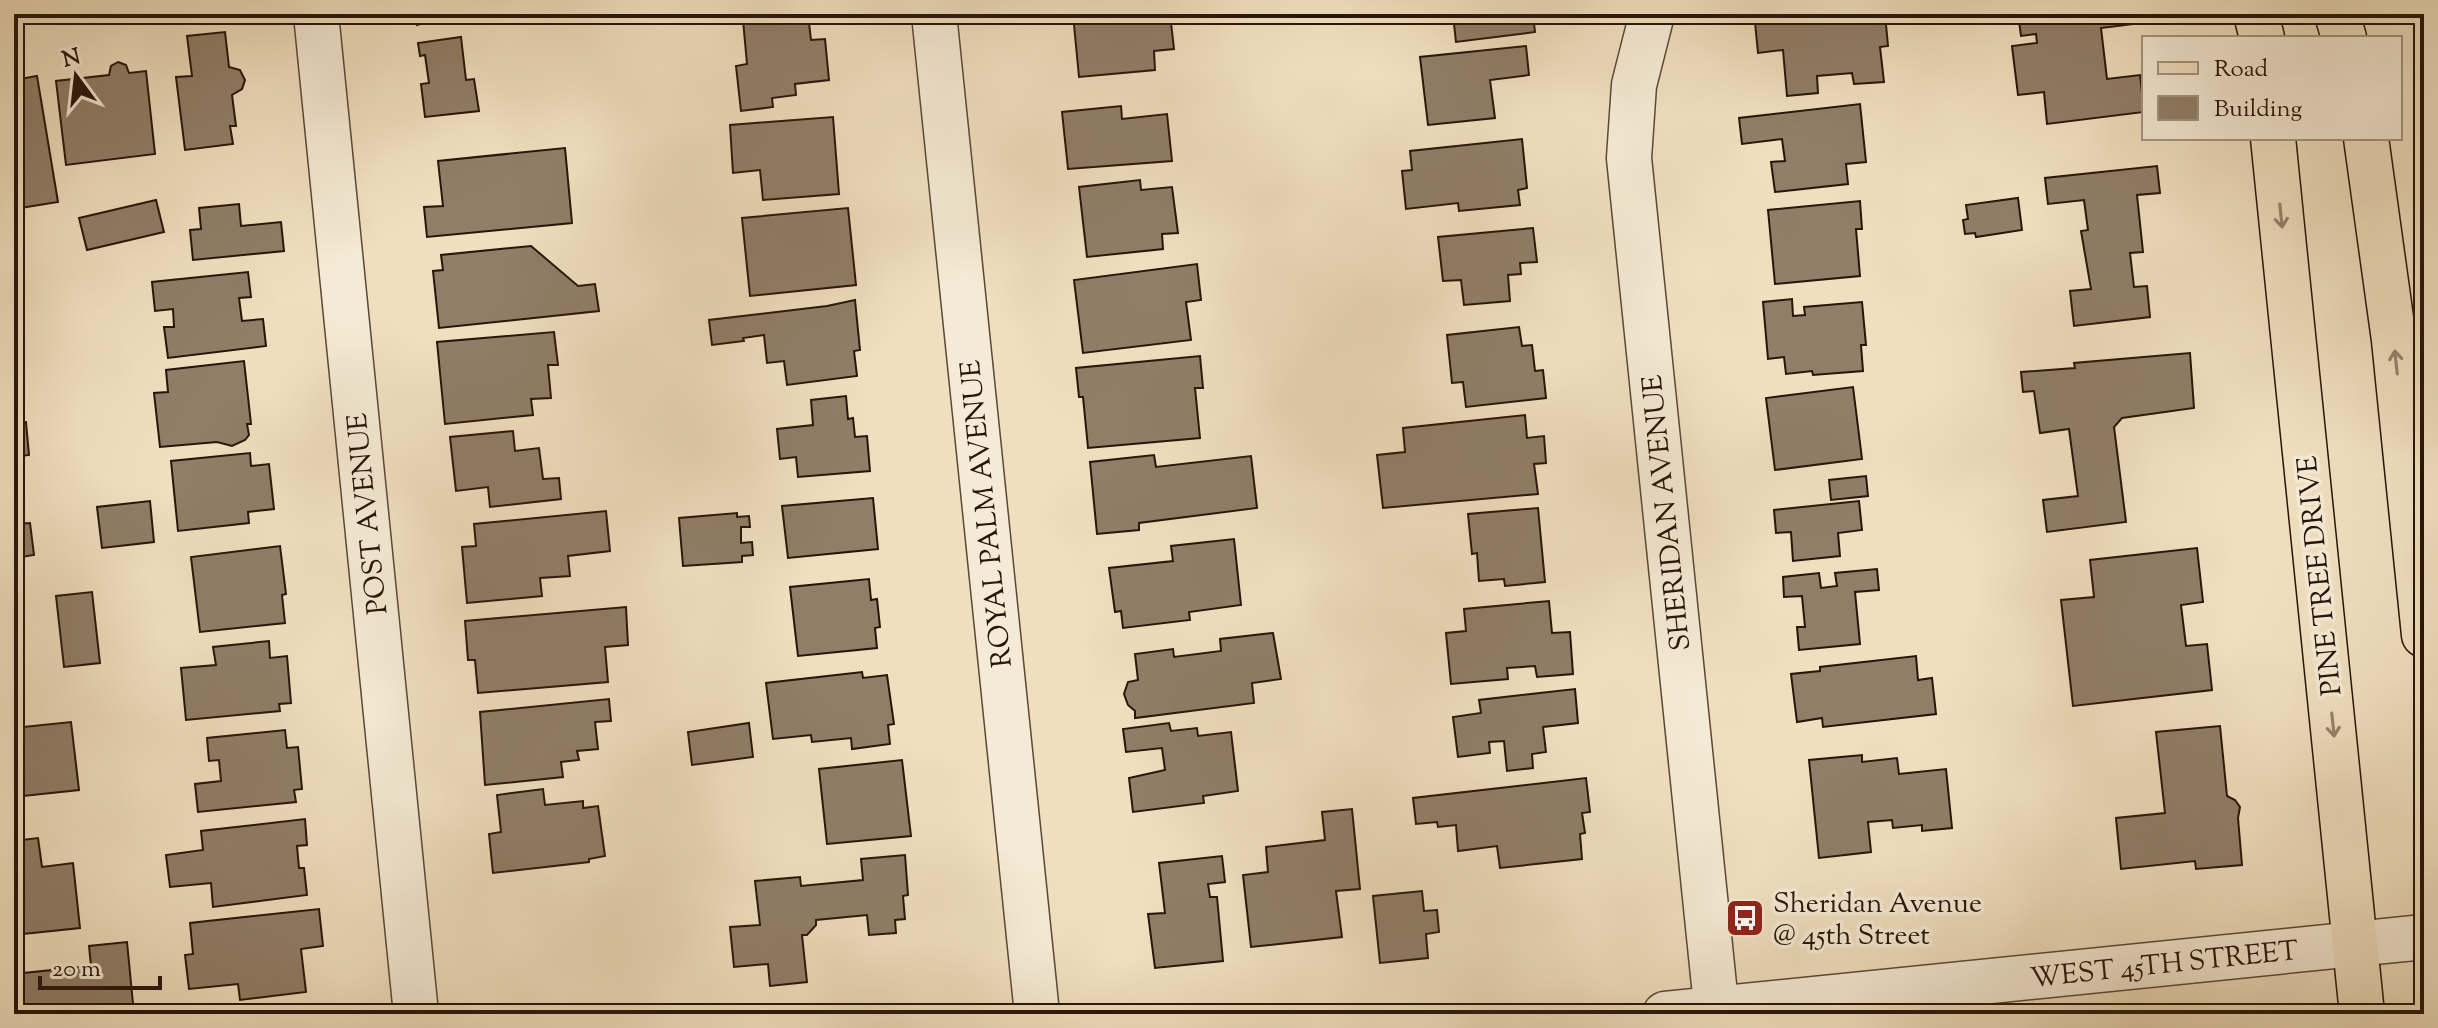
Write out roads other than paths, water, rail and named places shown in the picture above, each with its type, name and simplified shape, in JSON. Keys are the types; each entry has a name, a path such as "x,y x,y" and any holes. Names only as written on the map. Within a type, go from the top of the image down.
{"main road":[{"path":"2256,14 2262,36"},
{"path":"2337,14 2343,36"},
{"name":"PINE TREE DRIVE","path":"2273,140 2362,1014"},
{"path":"2366,140 2394,340 2424,635"}],"street":[{"name":"POST AVENUE","path":"316,14 416,1014"},
{"name":"ROYAL PALM AVENUE","path":"934,14 1037,1014"},
{"name":"SHERIDAN AVENUE","path":"1652,14 1634,85 1629,158 1717,1011"},
{"name":"WEST 45TH STREET","path":"1665,1014 2424,937"}],"place":[{"name":"Sheridan Avenue @ 45th Street","path":"1745,918"}]}
